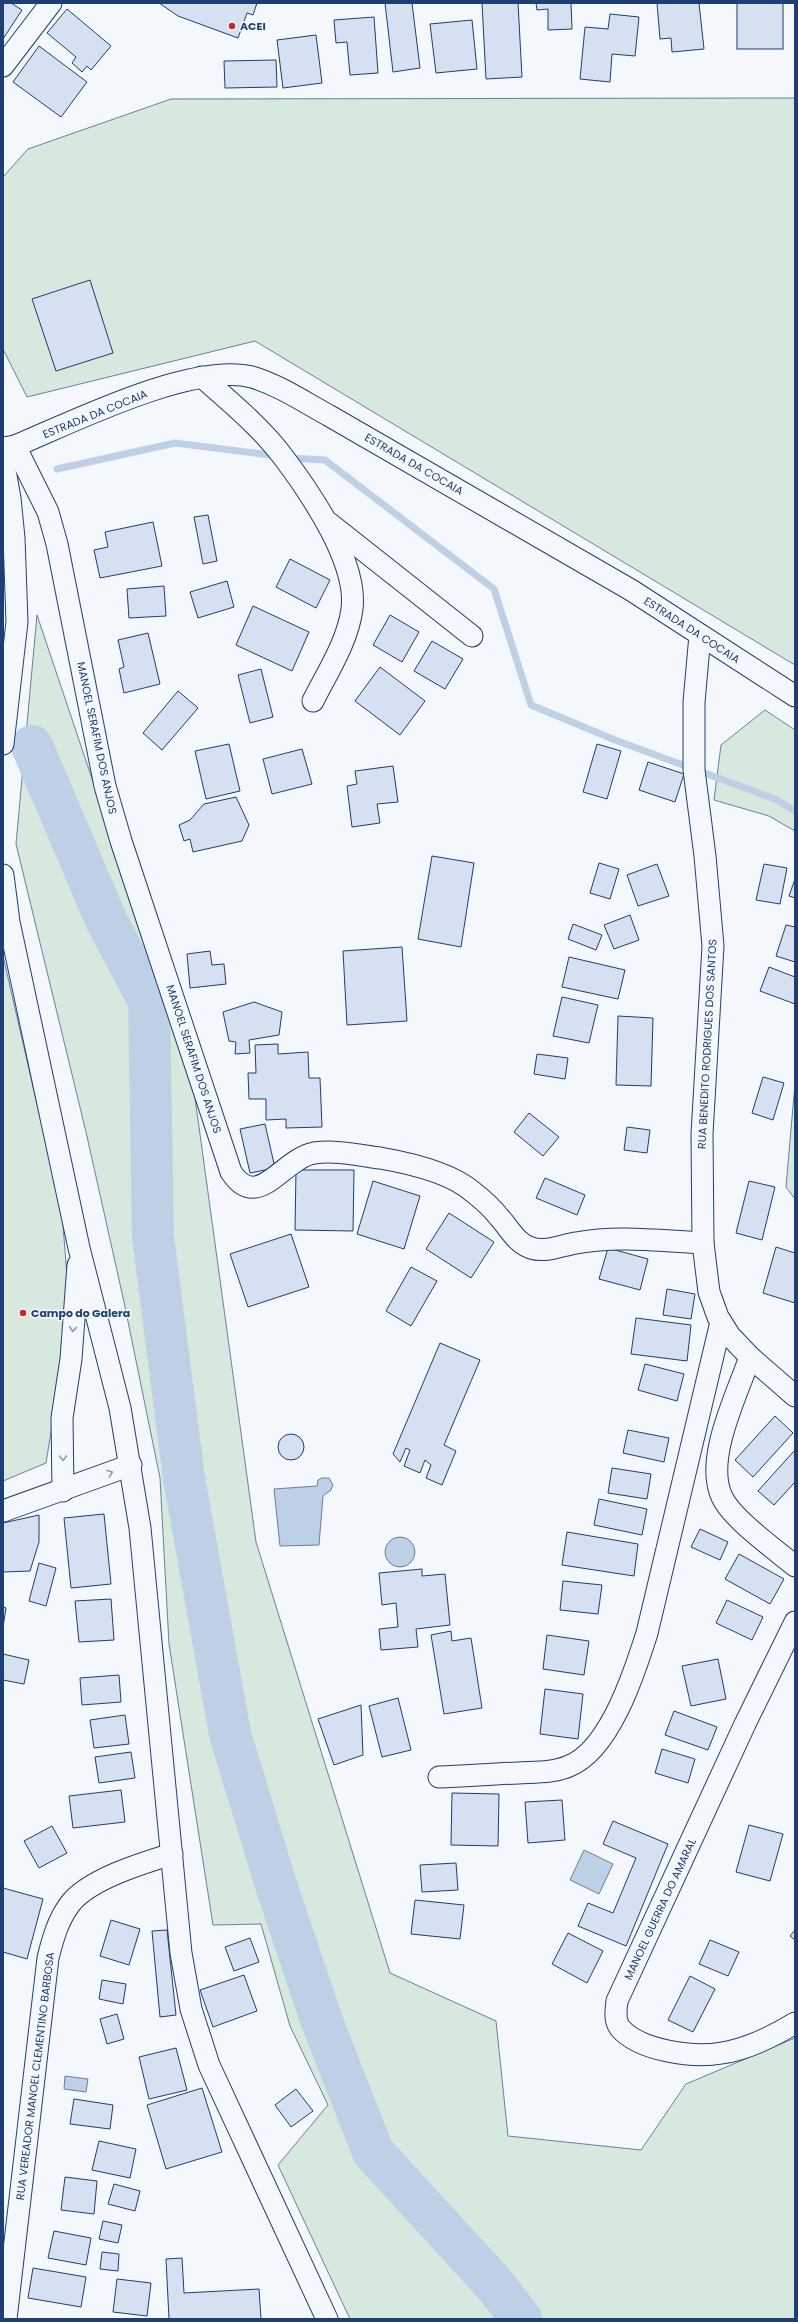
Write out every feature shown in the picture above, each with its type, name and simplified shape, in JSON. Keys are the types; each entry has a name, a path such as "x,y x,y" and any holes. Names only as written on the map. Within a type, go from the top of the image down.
{"street":[{"path":"3,66 51,3"},
{"name":"ESTRADA DA COCAIA","path":"7,451 155,389 202,377 234,374 252,378 282,390 631,590 795,696"},
{"path":"202,377 254,424 283,457 324,519 340,551 351,583 352,609 345,634 313,701"},
{"path":"3,744 17,622 14,538 7,451"},
{"name":"MANOEL SERAFIM DOS ANJOS","path":"7,451 48,512 57,544 105,786 121,842 231,1172 237,1181 245,1187 254,1189 265,1184 294,1161 303,1157 314,1153 343,1152 407,1163 443,1175 472,1191 499,1216 518,1242 533,1248 551,1249 596,1239 703,1243"},
{"path":"324,519 472,636"},
{"name":"RUA BENEDITO RODRIGUES DOS SANTOS","path":"700,636 694,702 694,770 705,856 713,946 702,1134 703,1243 709,1292 721,1322 730,1336 750,1357 795,1396"},
{"path":"3,875 9,922 79,1248 120,1408 131,1465 140,1528 182,1960 191,2009 209,2065 327,2319"},
{"path":"63,1491 62,1418 71,1359 79,1248"},
{"path":"439,1777 547,1771 569,1766 583,1759 596,1745 617,1711 633,1677 647,1633 721,1322"},
{"path":"750,1357 718,1447 715,1473 722,1498 735,1515 795,1566"},
{"path":"3,1511 63,1491 131,1465"},
{"name":"MANOEL GUERRA DO AMARAL","path":"795,1622 744,1724 617,2001 615,2016 620,2027 645,2045 686,2054 721,2054 752,2045 795,2023"},
{"name":"RUA VEREADOR MANOEL CLEMENTINO BARBOSA","path":"6,2319 48,1958 56,1927 71,1903 96,1884 133,1866 172,1854"}],"shaded area":[{"path":"795,98 795,665 255,341 27,397 3,349 3,177 28,149 171,99"},
{"path":"37,615 192,1076 256,1542 390,1973 496,2021 508,2136 641,2150 686,2084 795,2038 795,2319 350,2319 278,2165 328,2105 290,2026 261,1924 213,1925 169,1644 160,1478 124,1302 86,1132 16,844"},
{"path":"765,710 795,730 795,831 769,816 714,800 721,745"},
{"path":"3,956 62,1213 70,1314 46,1463 3,1481"},
{"path":"795,1083 795,1199 786,1187"}],"water":[{"path":"322,1478 329,1478 333,1485 331,1490 323,1496 319,1545 280,1546 274,1489 317,1486 318,1480"},
{"path":"400,1537 406,1538 414,1546 414,1558 406,1566 400,1567 394,1566 386,1558 385,1552 386,1546 394,1538"},
{"path":"584,1850 613,1864 599,1894 570,1880"},
{"path":"65,2076 88,2079 86,2092 64,2089"}],"building":[{"path":"3,3 11,3 22,10 3,39"},
{"path":"159,3 257,3 253,15 247,13 238,38 178,16"},
{"path":"385,3 412,3 420,68 393,72"},
{"path":"482,3 518,3 522,77 486,79"},
{"path":"536,3 571,3 572,29 548,30 548,9 537,10"},
{"path":"657,3 699,3 704,49 672,52 671,38 660,39"},
{"path":"737,3 783,3 783,49 737,49"},
{"path":"67,9 111,46 91,70 87,66 82,72 72,63 76,57 47,33"},
{"path":"610,14 639,17 635,56 612,54 610,82 580,79 585,27 608,29"},
{"path":"374,17 378,73 350,75 347,42 336,43 334,20"},
{"path":"472,20 477,69 436,73 430,24"},
{"path":"316,35 322,83 283,88 277,40"},
{"path":"39,46 87,82 61,117 13,82"},
{"path":"276,60 277,87 225,88 224,61"},
{"path":"90,280 113,353 56,371 32,299"},
{"path":"208,515 217,561 203,564 194,517"},
{"path":"153,522 162,566 100,578 94,550 108,547 105,532"},
{"path":"290,559 330,580 316,608 276,587"},
{"path":"227,581 234,607 198,618 190,592"},
{"path":"164,586 166,616 129,618 127,589"},
{"path":"253,606 309,632 292,671 236,645"},
{"path":"390,615 419,632 402,662 373,645"},
{"path":"148,633 160,684 124,693 119,669 124,667 118,640"},
{"path":"432,641 463,659 445,689 414,671"},
{"path":"380,667 425,701 400,735 355,701"},
{"path":"261,669 273,717 250,723 238,675"},
{"path":"178,691 198,708 162,750 143,733"},
{"path":"229,744 240,791 206,799 195,751"},
{"path":"597,744 621,751 607,799 583,792"},
{"path":"302,749 312,784 272,794 263,759"},
{"path":"648,762 684,774 675,802 639,790"},
{"path":"393,766 398,802 377,804 380,823 352,827 347,786 357,784 355,771"},
{"path":"236,797 249,825 242,841 193,852 190,839 184,841 179,825 190,820 204,804"},
{"path":"432,856 474,863 461,947 418,939"},
{"path":"599,863 619,869 610,899 590,893"},
{"path":"657,864 669,896 638,906 627,875"},
{"path":"764,864 787,868 780,904 756,900"},
{"path":"795,879 795,898 789,896"},
{"path":"630,915 639,940 614,949 604,925"},
{"path":"573,924 602,935 596,950 568,939"},
{"path":"786,925 795,927 795,962 776,956"},
{"path":"402,947 407,1021 347,1025 343,951"},
{"path":"210,951 212,965 224,964 226,984 190,988 187,954"},
{"path":"569,957 625,970 618,999 562,987"},
{"path":"769,967 795,977 795,1004 760,991"},
{"path":"562,997 598,1005 589,1043 553,1036"},
{"path":"254,1002 282,1012 279,1035 249,1040 250,1053 235,1054 236,1042 229,1041 223,1012"},
{"path":"618,1016 653,1018 651,1086 616,1085"},
{"path":"278,1044 278,1054 308,1052 309,1078 320,1078 322,1127 286,1128 286,1119 266,1120 266,1099 249,1099 248,1073 256,1073 255,1045"},
{"path":"537,1054 568,1058 565,1079 534,1074"},
{"path":"763,1077 784,1083 773,1120 752,1113"},
{"path":"529,1113 559,1137 543,1156 514,1132"},
{"path":"265,1124 275,1168 250,1173 240,1129"},
{"path":"627,1127 650,1130 647,1153 624,1150"},
{"path":"296,1170 354,1170 353,1231 295,1230"},
{"path":"545,1178 585,1195 577,1215 536,1198"},
{"path":"373,1181 420,1196 404,1249 357,1234"},
{"path":"749,1181 775,1187 762,1240 736,1233"},
{"path":"449,1213 494,1242 471,1278 426,1249"},
{"path":"291,1234 309,1287 248,1307 230,1254"},
{"path":"776,1247 795,1253 795,1303 763,1293"},
{"path":"608,1248 648,1259 640,1290 599,1279"},
{"path":"411,1267 437,1281 411,1326 386,1311"},
{"path":"667,1289 695,1294 691,1319 663,1315"},
{"path":"636,1318 691,1325 687,1361 631,1354"},
{"path":"440,1343 480,1360 444,1445 456,1451 442,1485 426,1478 431,1465 425,1460 420,1473 404,1466 410,1450 406,1448 400,1462 393,1454"},
{"path":"645,1364 684,1374 677,1401 638,1390"},
{"path":"775,1416 793,1433 753,1477 735,1460"},
{"path":"628,1430 669,1438 664,1462 623,1453"},
{"path":"291,1434 300,1438 304,1447 300,1456 291,1460 282,1456 278,1447 282,1438"},
{"path":"795,1450 795,1482 774,1505 758,1491"},
{"path":"612,1468 651,1474 647,1499 608,1493"},
{"path":"599,1499 647,1509 642,1535 594,1525"},
{"path":"104,1514 111,1584 71,1588 64,1518"},
{"path":"39,1515 39,1542 30,1571 3,1572 3,1523"},
{"path":"700,1529 728,1542 720,1560 691,1547"},
{"path":"567,1532 638,1544 634,1576 562,1565"},
{"path":"739,1554 784,1579 770,1604 725,1579"},
{"path":"39,1563 56,1568 46,1606 29,1601"},
{"path":"422,1569 422,1576 445,1574 450,1625 416,1629 418,1647 381,1650 379,1629 398,1627 396,1603 382,1605 379,1573"},
{"path":"563,1581 602,1585 598,1614 560,1610"},
{"path":"111,1599 114,1640 79,1642 75,1601"},
{"path":"727,1600 763,1617 752,1640 716,1623"},
{"path":"3,1607 6,1608 3,1627"},
{"path":"451,1631 452,1641 471,1638 482,1708 444,1714 431,1635"},
{"path":"547,1635 589,1641 584,1675 543,1669"},
{"path":"3,1654 29,1660 24,1684 3,1680"},
{"path":"718,1659 726,1699 691,1706 682,1666"},
{"path":"119,1675 121,1702 82,1705 80,1678"},
{"path":"545,1689 583,1694 578,1739 540,1734"},
{"path":"398,1698 411,1750 382,1757 369,1706"},
{"path":"361,1705 363,1755 334,1765 318,1719"},
{"path":"674,1711 717,1727 708,1750 665,1735"},
{"path":"125,1715 129,1744 94,1748 90,1720"},
{"path":"662,1749 695,1759 688,1783 655,1773"},
{"path":"131,1752 135,1778 99,1783 95,1757"},
{"path":"121,1790 125,1822 73,1828 69,1796"},
{"path":"452,1793 499,1794 498,1846 451,1845"},
{"path":"562,1800 565,1840 528,1843 525,1802"},
{"path":"613,1821 668,1844 626,1946 578,1926 588,1903 613,1913 636,1858 603,1844"},
{"path":"749,1825 783,1834 770,1881 736,1872"},
{"path":"52,1826 67,1853 39,1868 24,1841"},
{"path":"456,1863 458,1890 422,1892 420,1865"},
{"path":"3,1888 43,1899 27,1959 3,1952"},
{"path":"415,1900 464,1905 460,1939 411,1934"},
{"path":"111,1920 140,1929 129,1965 100,1956"},
{"path":"167,1930 176,2015 160,2017 152,1931"},
{"path":"795,1930 795,1940 790,1936"},
{"path":"568,1933 603,1951 587,1983 552,1964"},
{"path":"250,1938 259,1962 234,1971 225,1947"},
{"path":"710,1940 739,1952 728,1976 699,1964"},
{"path":"244,1975 257,2011 213,2027 200,1990"},
{"path":"690,1976 715,1989 693,2032 668,2020"},
{"path":"102,1980 126,1984 123,2004 99,1999"},
{"path":"117,2014 124,2039 107,2044 100,2019"},
{"path":"176,2048 187,2090 149,2099 139,2057"},
{"path":"202,2088 222,2152 166,2169 147,2105"},
{"path":"296,2089 313,2111 291,2127 275,2105"},
{"path":"74,2099 113,2105 110,2129 70,2124"},
{"path":"99,2141 136,2149 130,2178 92,2170"},
{"path":"65,2177 97,2181 94,2214 61,2210"},
{"path":"114,2184 140,2191 135,2211 108,2204"},
{"path":"103,2221 122,2225 118,2243 99,2239"},
{"path":"54,2231 91,2238 86,2265 48,2258"},
{"path":"102,2252 119,2254 118,2271 100,2269"},
{"path":"182,2258 184,2293 259,2289 261,2319 169,2319 166,2259"},
{"path":"33,2268 86,2277 81,2307 28,2298"},
{"path":"117,2279 151,2283 147,2316 113,2312"}],"waterway":[{"path":"57,469 175,443 277,456"},
{"path":"289,458 325,460 494,589 531,705 615,740 775,799 795,811"},
{"path":"32,746 106,920 149,1001 153,1237 184,1478 230,1734 276,1885 321,2019 373,2152 495,2285 521,2319"}],"place":[{"name":"ACEI","path":"232,26"},
{"name":"Campo do Galera","path":"23,1313"}]}
